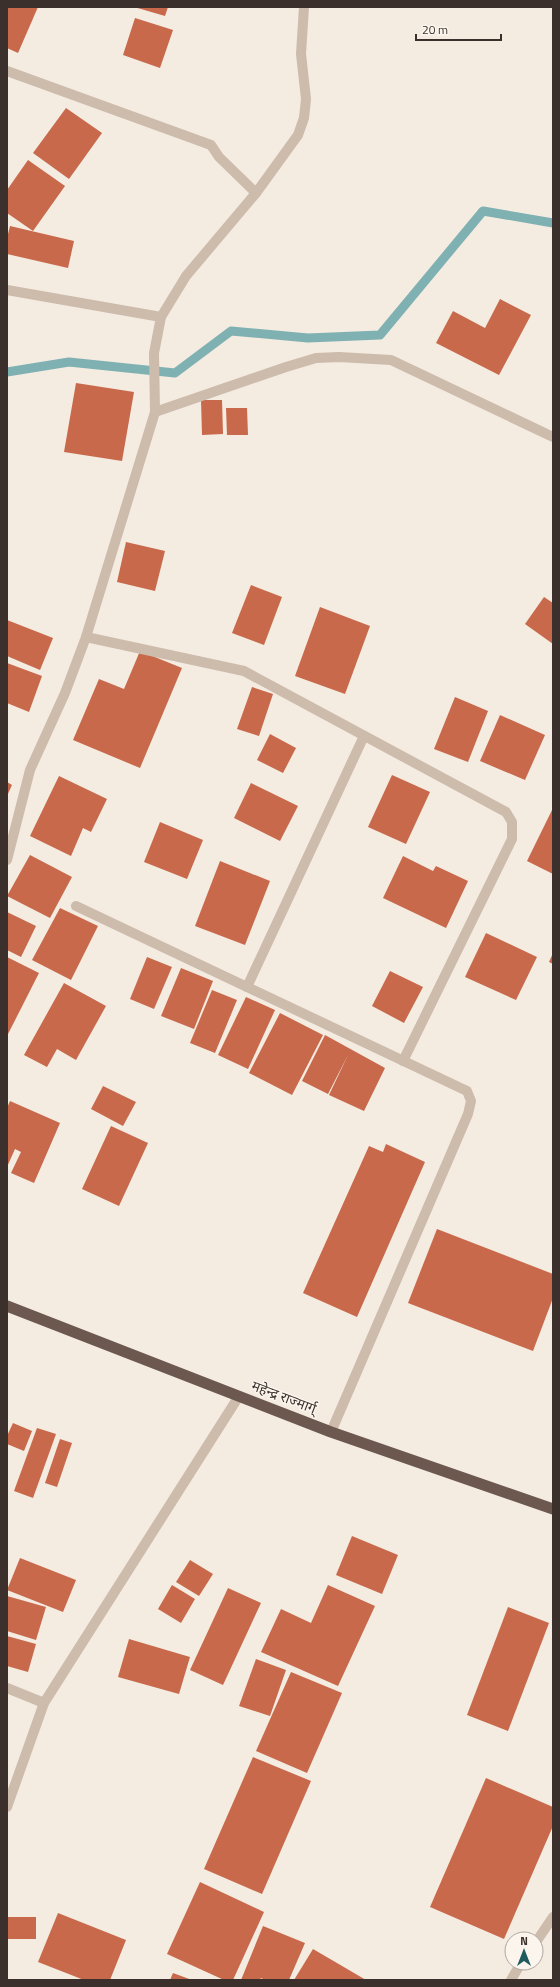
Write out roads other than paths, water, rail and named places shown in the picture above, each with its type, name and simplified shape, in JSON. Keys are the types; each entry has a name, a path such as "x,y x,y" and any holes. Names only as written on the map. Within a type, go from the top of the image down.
{"highway":[{"name":"महेन्द्र राज्मार्ग्","path":"7,1306 331,1432 553,1509"}],"street":[{"path":"7,860 30,770 65,693 86,637 155,412 156,395 154,353 161,316 186,276 256,193 298,135 304,118 306,99 301,54 304,7"},
{"path":"7,71 211,145 219,157 256,193"},
{"path":"7,290 161,316"},
{"path":"155,412 286,366 316,358 339,357 383,359 391,360 553,437"},
{"path":"86,637 244,670 506,812 512,822 512,839 403,1061"},
{"path":"247,987 364,736"},
{"path":"76,906 467,1091 471,1101 468,1114 331,1432"},
{"path":"7,1806 44,1703 239,1396"},
{"path":"7,1688 44,1703"},
{"path":"543,1931 553,1917"},
{"path":"512,1980 517,1971"}],"waterway":[{"path":"7,372 69,362 175,373 231,331 308,338 380,335 483,211 553,223"}]}
